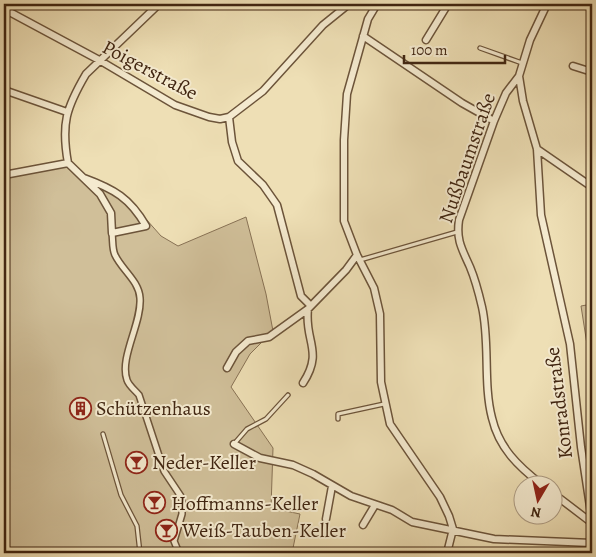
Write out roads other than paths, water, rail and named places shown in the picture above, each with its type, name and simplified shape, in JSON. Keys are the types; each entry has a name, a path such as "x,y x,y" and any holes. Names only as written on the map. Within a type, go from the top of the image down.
{"street":[{"path":"159,4 86,74 67,112 64,126 68,163 100,194 111,213 114,254 137,286 140,297 139,319 127,360 126,375 130,386 139,395 164,471 182,498 182,514 174,541 179,553"},
{"path":"303,383 312,366 314,356 306,321 309,307 301,296 277,205 263,186 238,161 232,142 229,116 263,91 323,25 348,4"},
{"path":"377,4 368,19 347,94 344,131 344,221 358,257 374,288 380,314 380,382 390,424 440,497 453,529 448,553"},
{"path":"426,40 448,4"},
{"name":"Nußbaumstraße","path":"528,474 517,465 506,452 492,418 483,310 470,267 458,243 457,232 459,220 494,122 506,92 518,76 547,4"},
{"name":"Poigerstraße","path":"4,9 99,60 175,106 209,117 220,119 229,116"},
{"path":"363,36 462,103 494,122"},
{"path":"572,66 592,72"},
{"name":"Konradstraße","path":"518,76 537,149 541,215 570,344 581,448 592,521"},
{"path":"4,90 67,112"},
{"path":"537,149 592,187"},
{"path":"4,175 68,163"},
{"path":"84,178 110,187 122,196 134,206 146,226 112,232"},
{"path":"227,368 236,352 248,341 269,337 309,307 358,257"},
{"path":"234,444 260,458 307,471 332,486 375,505 392,510 412,522 453,529 461,534 494,539 592,543"},
{"path":"326,519 332,486"},
{"path":"564,501 592,521"},
{"path":"363,525 375,505"}],"lane":[{"path":"480,48 522,63"},
{"path":"358,257 457,232"},
{"path":"234,444 247,428 266,419 288,395"},
{"path":"338,419 338,414 384,404"},
{"path":"104,434 121,495 137,526 140,553"}],"place":[{"name":"Schützenhaus","path":"80,408"},
{"name":"Neder-Keller","path":"136,462"},
{"name":"Hoffmanns-Keller","path":"155,503"},
{"name":"Weiß-Tauben-Keller","path":"166,530"}]}
